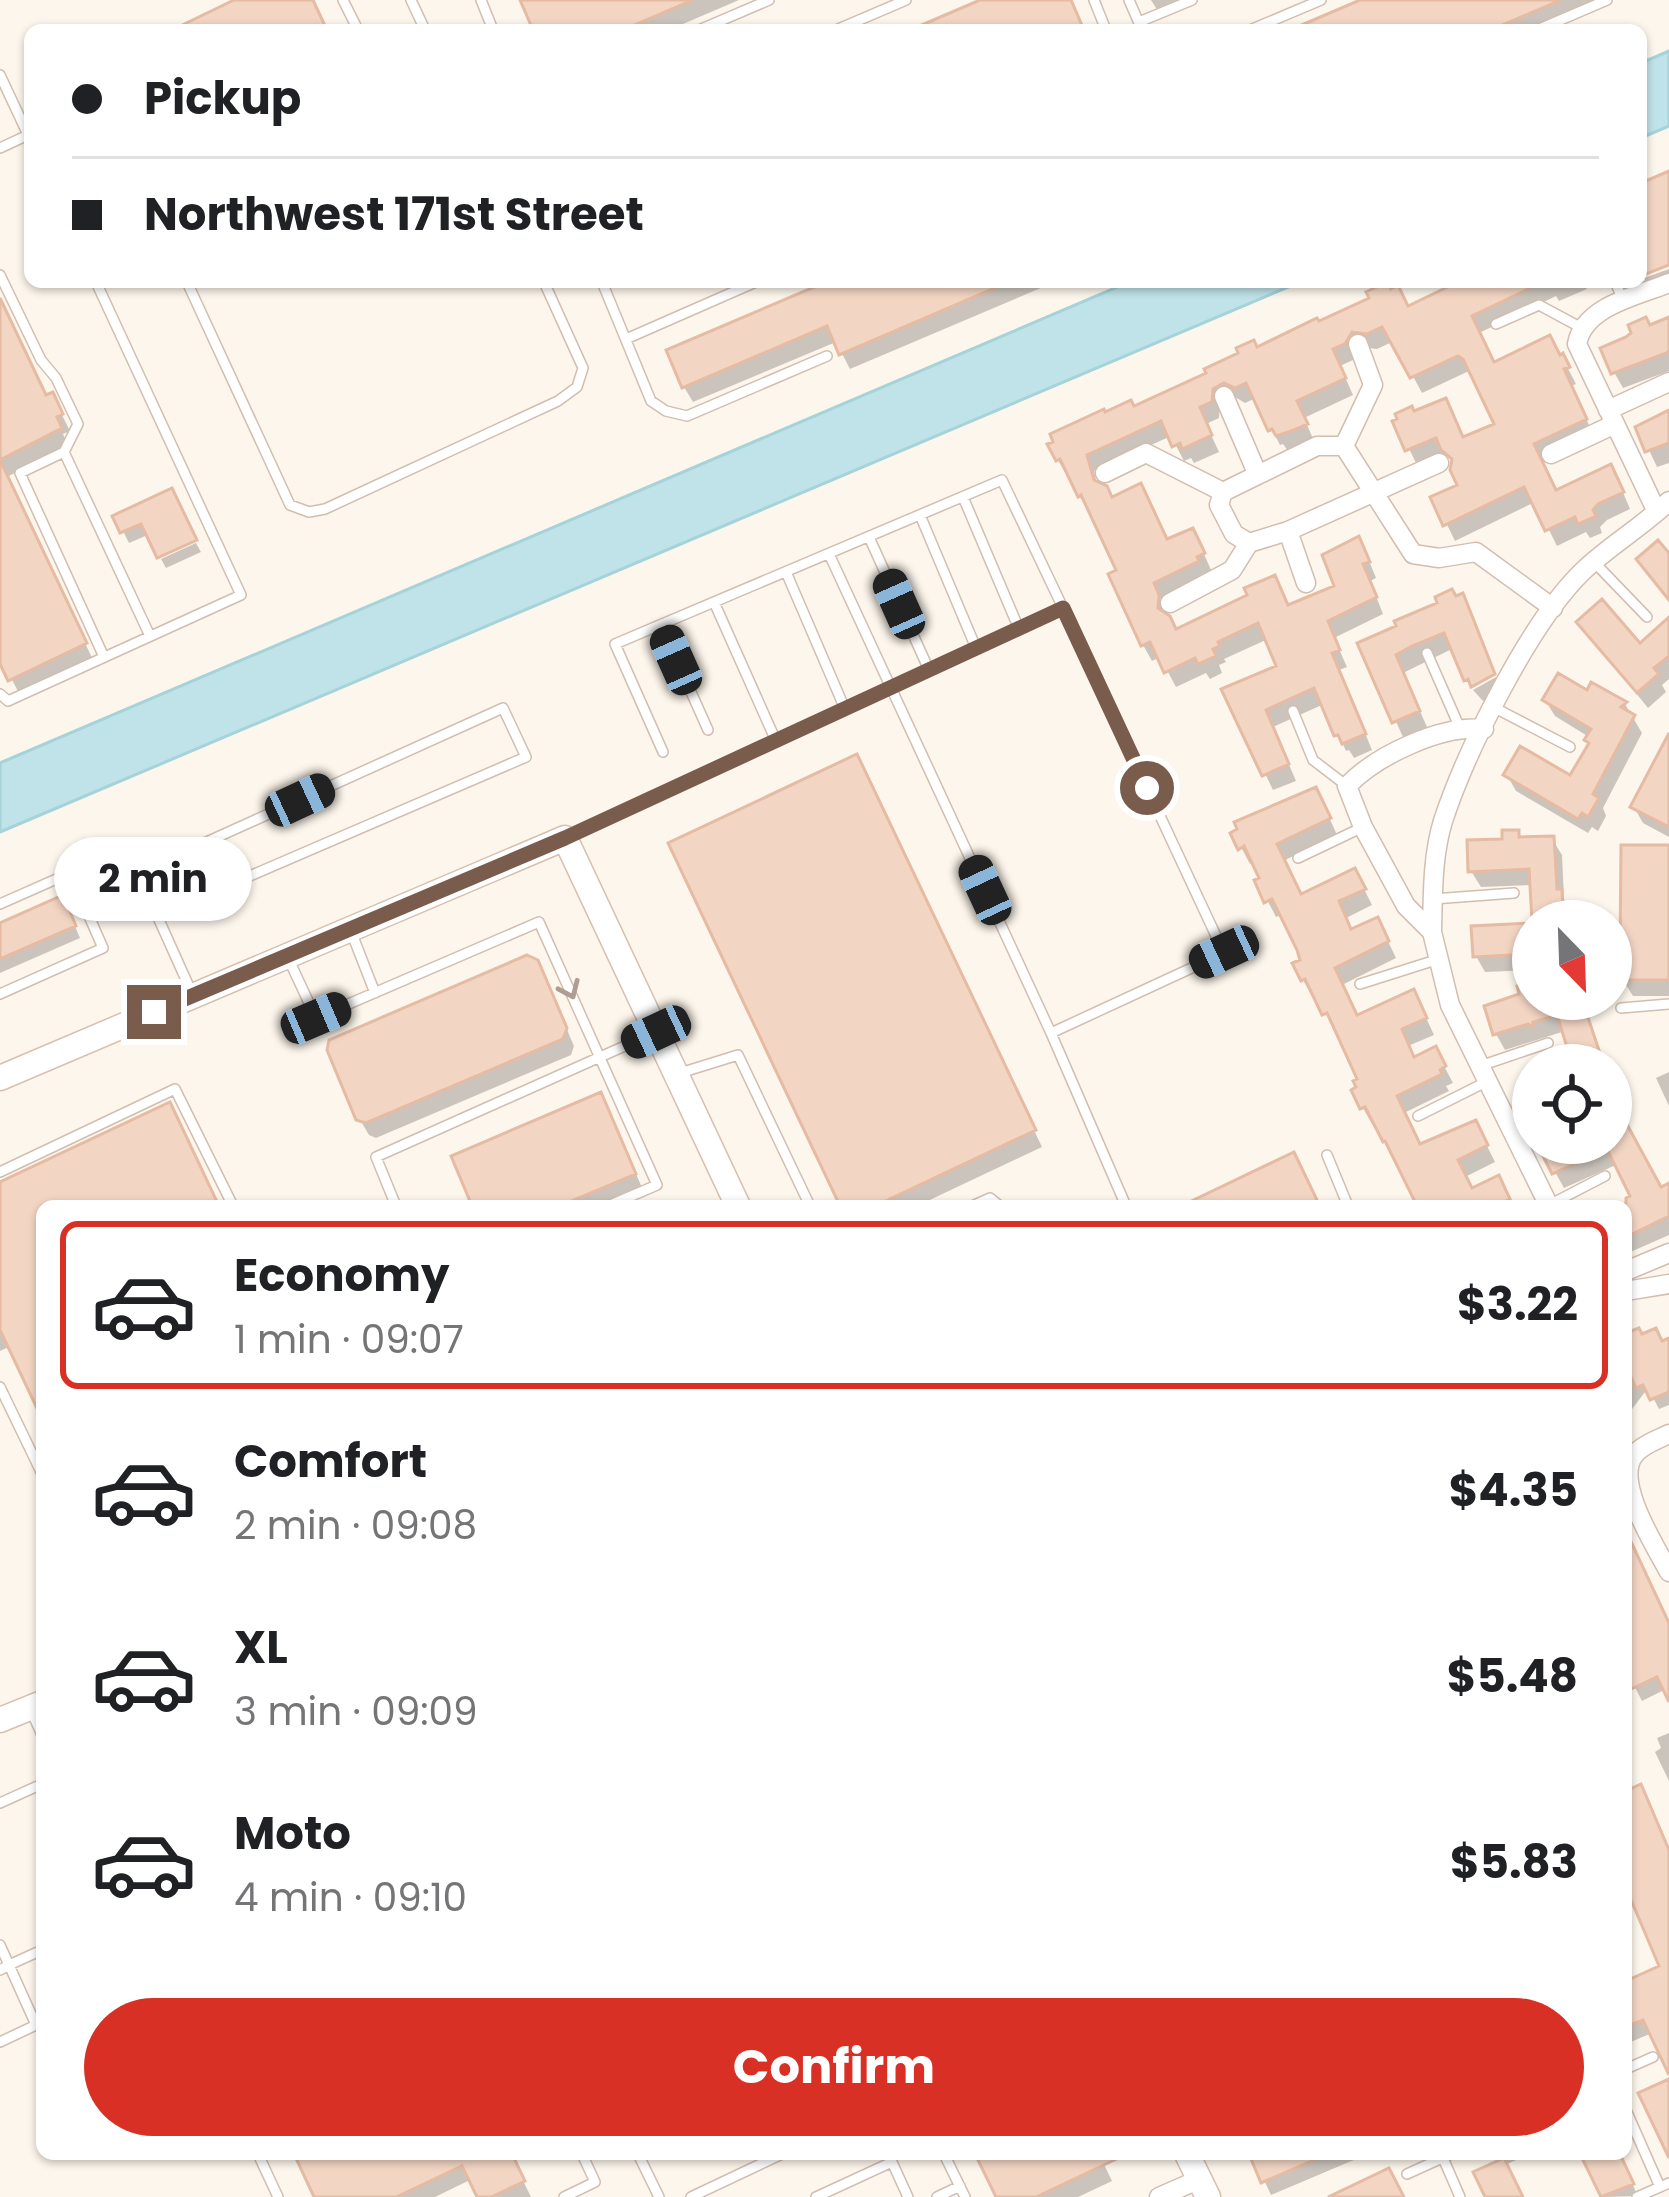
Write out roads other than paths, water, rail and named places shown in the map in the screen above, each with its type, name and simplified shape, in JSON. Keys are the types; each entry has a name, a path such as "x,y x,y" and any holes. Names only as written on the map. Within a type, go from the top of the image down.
{"street":[{"path":"1545,1200 1450,1005 1432,932 1434,866 1443,822 1534,631 1594,562 1663,507 1576,344 1580,327 1594,315 1669,283"},
{"path":"1344,446 1373,385 1358,344"},
{"path":"1551,454 1669,382"},
{"path":"1224,396 1257,473"},
{"path":"1249,543 1234,534 1226,519 1219,505 1222,492 1317,446 1344,446"},
{"path":"1344,446 1413,554 1439,558 1476,552 1553,608"},
{"path":"1105,473 1146,453 1222,492"},
{"path":"1170,603 1232,570 1249,543 1376,495 1438,463"},
{"path":"1288,532 1306,583"},
{"path":"1432,932 1406,906 1363,827 1347,786 1368,765 1459,727 1484,729"},
{"path":"0,1078 565,838 735,1200"},
{"path":"1632,1268 1669,1253"},
{"path":"1632,1290 1669,1284"},
{"path":"1632,1459 1669,1434"},
{"path":"1632,1500 1669,1572"},
{"path":"0,1720 36,1705"},
{"path":"1159,2197 1204,2188 1190,2160"}],"lane":[{"path":"713,24 770,0"},
{"path":"850,24 906,0"},
{"path":"1144,24 1192,0"},
{"path":"1264,24 1321,0"},
{"path":"1551,24 1607,0"},
{"path":"0,75 24,126"},
{"path":"0,275 78,424 64,452 20,473 104,657"},
{"path":"0,694 8,700 241,595 99,288"},
{"path":"190,288 290,505 309,512 326,509 558,401 577,387 583,368 547,288"},
{"path":"606,288 652,401 666,412 687,416 827,356"},
{"path":"626,339 742,288"},
{"path":"1618,288 1624,302"},
{"path":"1496,324 1539,305 1580,327"},
{"path":"64,452 150,636"},
{"path":"663,752 615,644 1003,480 1224,952 1051,1033"},
{"path":"963,497 1019,628"},
{"path":"920,515 976,648"},
{"path":"869,537 928,670"},
{"path":"829,554 1123,1200"},
{"path":"1594,562 1647,617"},
{"path":"786,572 844,709"},
{"path":"714,602 776,741"},
{"path":"565,838 1063,608"},
{"path":"661,625 708,730"},
{"path":"1427,653 1459,727"},
{"path":"157,916 526,757 503,708 138,873 157,916 193,996"},
{"path":"1495,708 1570,747"},
{"path":"1293,711 1313,760 1347,786"},
{"path":"1298,858 1363,827"},
{"path":"0,904 70,873 103,948 0,994"},
{"path":"1433,898 1514,892"},
{"path":"287,956 316,1018 539,922 657,1185 622,1200"},
{"path":"350,929 376,992"},
{"path":"1360,984 1439,959"},
{"path":"1632,1007 1669,1004"},
{"path":"394,1200 376,1157 656,1032"},
{"path":"1418,1116 1484,1073 1548,1043"},
{"path":"676,1074 738,1055 807,1200"},
{"path":"0,1172 176,1089 230,1200"},
{"path":"1327,1155 1346,1200"},
{"path":"1559,1200 1605,1176"},
{"path":"0,1387 36,1462"},
{"path":"0,1803 36,1787"},
{"path":"0,1946 5,1968 36,2018"},
{"path":"5,1968 36,1953"},
{"path":"0,2042 36,2024"},
{"path":"1632,2066 1653,2056"},
{"path":"1632,2122 1664,2185 1637,2197"},
{"path":"261,2160 278,2197"},
{"path":"564,2197 596,2182 585,2160"},
{"path":"641,2160 658,2197"},
{"path":"691,2197 769,2160"},
{"path":"816,2197 886,2160"},
{"path":"891,2160 908,2197"},
{"path":"937,2197 963,2191 947,2160"},
{"path":"1407,2174 1438,2160"},
{"path":"1448,2160 1460,2197"}],"water":[{"path":"1669,51 1669,126 1647,135 1647,60"},
{"path":"1115,288 1286,288 0,832 0,763"}]}
